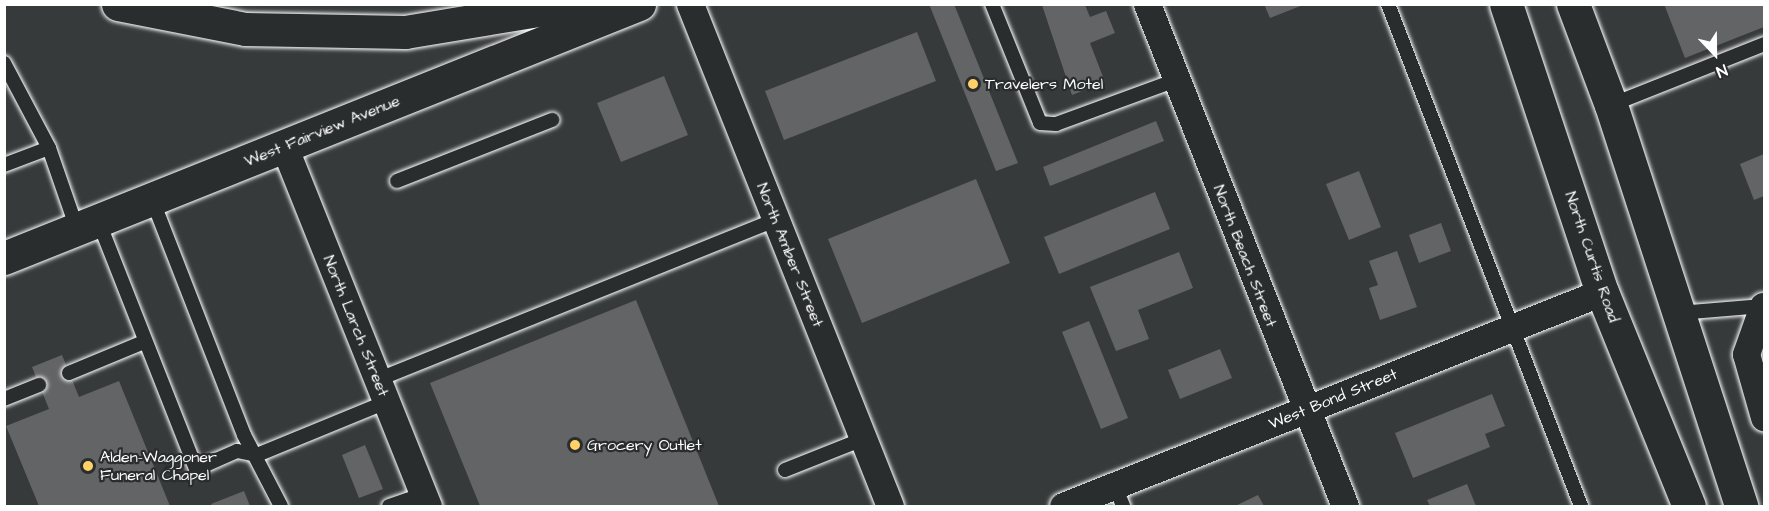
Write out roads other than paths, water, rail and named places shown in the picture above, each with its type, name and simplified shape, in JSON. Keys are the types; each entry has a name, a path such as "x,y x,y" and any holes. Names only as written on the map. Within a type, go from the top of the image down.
{"main road":[{"path":"118,4 245,29 405,32 575,4"},
{"name":"West Fairview Avenue","path":"4,258 639,4"},
{"name":"North Curtis Road","path":"1506,4 1602,292 1689,507"},
{"path":"1573,4 1611,105 1676,313 1741,507"}],"street":[{"name":"North Amber Street","path":"690,4 890,507"},
{"name":"North Beach Street","path":"1147,4 1345,507"},
{"name":"North Larch Street","path":"284,146 425,500"},
{"name":"West Bond Street","path":"1063,507 1119,496 1305,410 1602,292"},
{"path":"1763,306 1746,354 1764,417"}],"lane":[{"path":"992,4 1040,123 1056,124 1176,80"},
{"path":"1388,4 1581,507"},
{"path":"1611,105 1764,44"},
{"path":"4,63 49,148 144,342 196,469 237,451 257,455 382,391 776,220"},
{"path":"397,181 552,120"},
{"path":"4,165 49,148"},
{"path":"152,199 244,435 257,455 281,507"},
{"path":"1676,313 1763,306"},
{"path":"69,373 144,342"},
{"path":"4,399 39,385"},
{"path":"785,470 863,439"},
{"path":"389,507 425,500"}],"place":[{"name":"Travelers Motel","path":"973,84"},
{"name":"Grocery Outlet","path":"575,445"},
{"name":"Alden-Waggoner Funeral Chapel","path":"88,466"}]}
